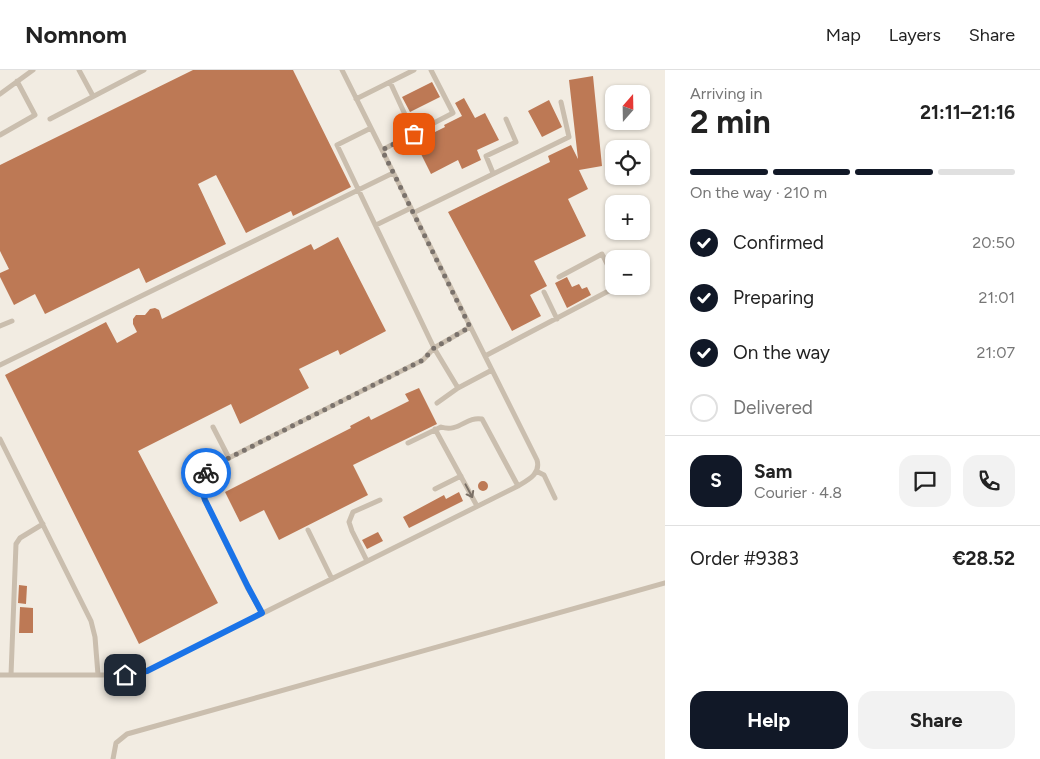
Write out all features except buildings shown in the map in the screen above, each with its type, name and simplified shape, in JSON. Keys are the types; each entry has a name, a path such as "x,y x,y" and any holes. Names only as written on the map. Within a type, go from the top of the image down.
{"lane":[{"path":"0,94 32,70"},
{"path":"79,70 94,96"},
{"path":"50,119 144,70"},
{"path":"0,675 125,675 147,671 518,486 531,478 536,471 537,460 342,70"},
{"path":"356,99 414,70"},
{"path":"382,150 454,113 431,70"},
{"path":"0,135 35,115 18,81"},
{"path":"390,82 414,134"},
{"path":"376,225 570,137 561,102"},
{"path":"493,173 486,156 516,142 506,120"},
{"path":"371,128 337,145 434,348 458,388"},
{"path":"0,365 393,173"},
{"path":"559,277 602,254 605,260"},
{"path":"544,292 557,319"},
{"path":"485,356 605,293"},
{"path":"0,326 12,321"},
{"path":"262,613 243,579 205,500 201,488 204,476 213,466 423,360 434,348 470,327"},
{"path":"437,403 458,388 492,370"},
{"path":"408,443 441,427 454,429 472,419 482,419 518,486"},
{"path":"213,427 229,458"},
{"path":"436,429 477,506"},
{"path":"0,439 91,621 95,637 98,675"},
{"path":"536,471 544,475 555,498"},
{"path":"435,489 461,476"},
{"path":"367,561 349,522 353,512 380,500"},
{"path":"11,675 16,544 20,538 42,524"},
{"path":"308,530 332,579"},
{"path":"114,759 116,743 127,734 665,583"}],"way so far":[{"path":"206,473 213,466 423,360 434,348 470,327 382,150 414,134"}],"route":[{"path":"125,675 147,671 262,613 205,500 201,488 206,473"}]}
